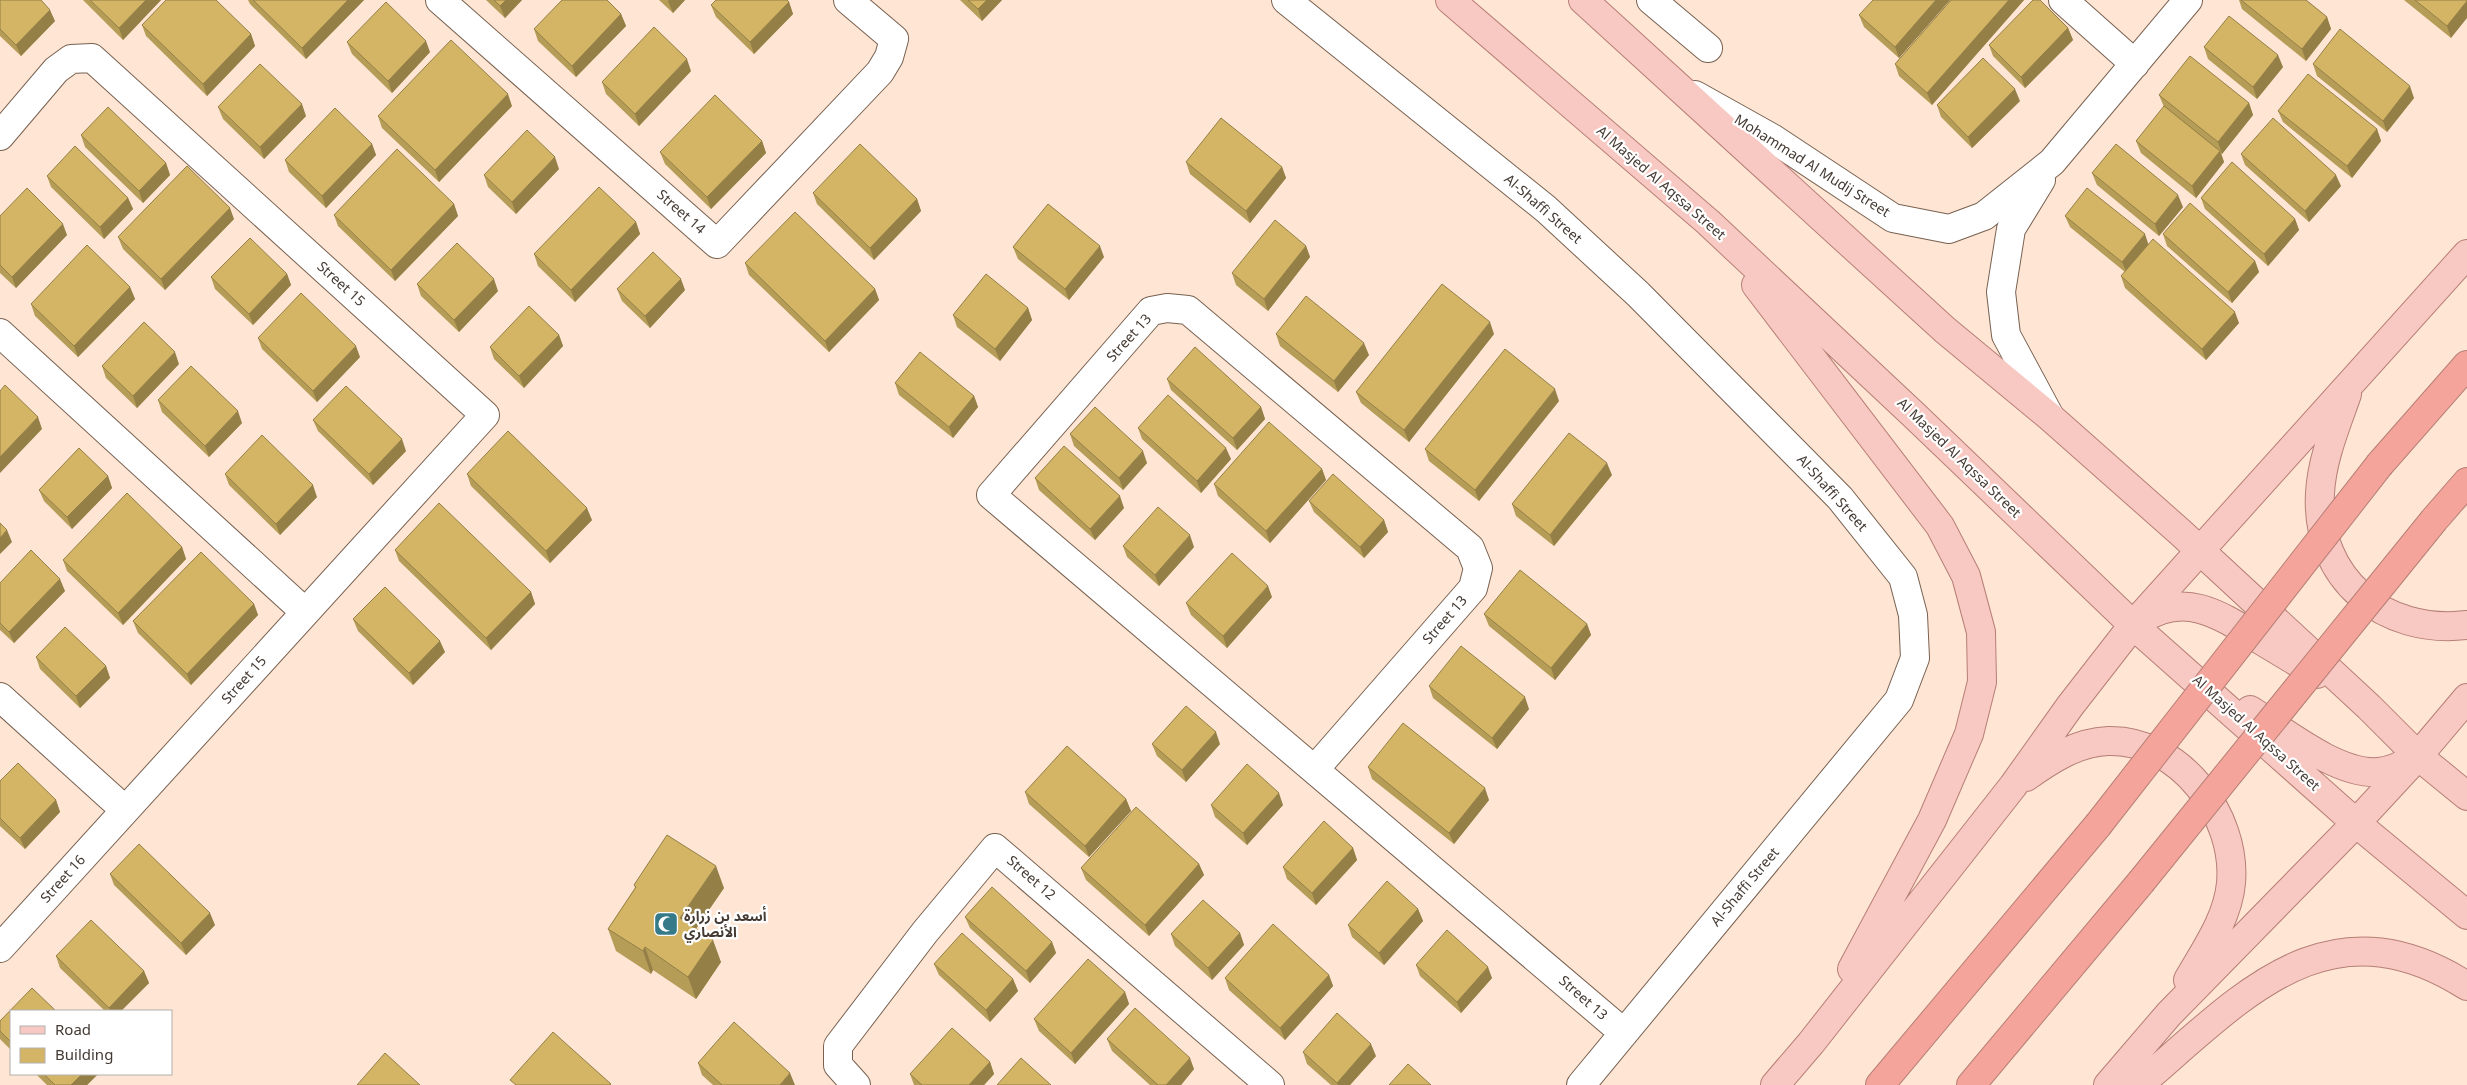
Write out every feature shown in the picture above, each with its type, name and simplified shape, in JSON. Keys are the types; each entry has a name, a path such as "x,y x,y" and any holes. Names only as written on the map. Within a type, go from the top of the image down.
{"highway":[{"path":"1880,1085 2098,825 2380,464 2467,365"},
{"path":"1971,1085 2142,882 2434,520 2467,482"}],"main road":[{"name":"Al Masjed Al Aqssa Street","path":"1450,0 1708,222 1915,416 2133,625 2186,669 2356,823 2467,916"},
{"path":"1583,0 1945,330 2050,417 2200,550 2369,706 2418,756 2467,796"},
{"path":"1708,222 1940,526 1966,576 1982,632 1983,662 1979,700 1969,734 1955,768 1893,896 1811,1043"},
{"path":"1774,1085 1811,1043 2013,786 2070,706 2133,625 2467,254"},
{"path":"2352,381 2328,446 2321,479 2320,524 2330,556 2356,592 2394,618 2424,626 2467,625"},
{"path":"2133,625 2150,614 2166,608 2184,606 2203,609 2225,618 2369,706"},
{"path":"2186,669 2324,756 2350,768 2380,772 2395,768 2418,756"},
{"path":"2108,1085 2169,1014 2356,823 2418,756 2467,698"},
{"path":"2013,786 2068,751 2092,744 2115,742 2136,745 2156,752 2188,775 2208,797 2221,822 2229,846 2232,871 2229,898 2209,944 2169,1014"},
{"path":"2139,1085 2256,988 2306,960 2354,951 2393,954 2408,957 2439,969 2467,986"}],"street":[{"name":"Street 14","path":"440,0 717,244 880,72 889,57 894,39 848,0"},
{"name":"Al-Shaffi Street","path":"1286,0 1546,209 1638,294 1840,498 1903,577 1913,615 1915,658 1899,700 1581,1085"},
{"path":"1651,0 1708,48"},
{"path":"2063,0 2135,64"},
{"name":"Mohammad Al Mudij Street","path":"2050,417 2006,335 2001,292 2012,229 2052,162 2188,0"},
{"name":"Street 15","path":"0,136 56,70 71,59 92,58 485,415 202,726"},
{"name":"Mohammad Al Mudij Street","path":"1678,85 1772,138 1893,218 1949,229 1984,216 2052,162"},
{"name":"Street 13","path":"1315,769 1473,588 1478,568 1470,548 1188,310 1167,308 1152,311 991,495 1624,1033"},
{"path":"0,333 305,612"},
{"path":"0,697 125,810"},
{"name":"Street 16","path":"0,948 202,726"},
{"name":"Street 12","path":"856,1085 846,1077 838,1065 838,1046 925,932 995,848 1270,1085"}],"building":[{"path":"0,0 41,0 50,10 16,45 0,29"},
{"path":"90,0 146,0 119,28"},
{"path":"166,0 216,0 251,34 203,84 142,25"},
{"path":"253,0 348,0 302,48"},
{"path":"494,0 506,0 500,6"},
{"path":"562,0 607,0 621,14 572,66 534,29"},
{"path":"716,0 787,0 789,2 750,42 711,5"},
{"path":"968,0 987,0 978,9"},
{"path":"1873,0 1936,0 1895,47 1859,15"},
{"path":"1951,0 2009,0 1927,93 1895,64"},
{"path":"2033,0 2040,0 2068,28 2021,77 1989,45"},
{"path":"2241,0 2306,0 2327,17 2302,49"},
{"path":"2415,0 2467,0 2467,1 2447,26"},
{"path":"386,2 426,41 388,81 347,42"},
{"path":"2229,16 2278,55 2253,87 2204,47"},
{"path":"654,27 687,59 635,114 602,82"},
{"path":"2340,29 2410,86 2383,121 2313,64"},
{"path":"451,40 508,94 435,170 378,116"},
{"path":"2190,56 2249,103 2218,142 2159,95"},
{"path":"1983,58 2015,89 1968,137 1937,105"},
{"path":"260,64 302,104 260,147 218,107"},
{"path":"2308,74 2377,129 2347,166 2278,111"},
{"path":"715,95 762,141 707,197 660,152"},
{"path":"2164,106 2220,151 2192,186 2136,141"},
{"path":"108,107 166,163 139,191 81,135"},
{"path":"335,108 372,144 322,196 285,160"},
{"path":"1221,118 1282,167 1246,211 1186,162"},
{"path":"2273,118 2336,175 2305,211 2241,154"},
{"path":"527,130 555,157 512,202 484,175"},
{"path":"860,144 917,199 870,248 813,193"},
{"path":"2116,144 2178,195 2155,224 2092,173"},
{"path":"75,146 128,198 100,227 47,176"},
{"path":"397,149 454,204 391,270 334,215"},
{"path":"2232,162 2295,219 2264,254 2201,198"},
{"path":"187,166 230,208 161,279 118,237"},
{"path":"599,187 636,222 571,290 534,254"},
{"path":"27,188 63,224 12,277 0,265 0,216"},
{"path":"2087,188 2145,234 2122,262 2065,216"},
{"path":"2190,203 2255,261 2228,292 2163,234"},
{"path":"1048,204 1100,246 1065,289 1013,247"},
{"path":"795,212 875,289 825,341 745,263"},
{"path":"1275,220 1306,246 1264,299 1232,273"},
{"path":"250,238 287,274 249,314 211,277"},
{"path":"2153,239 2235,312 2202,349 2121,276"},
{"path":"457,243 494,279 454,320 417,284"},
{"path":"87,245 130,287 74,346 31,304"},
{"path":"653,252 681,279 645,316 617,289"},
{"path":"986,274 1028,308 995,349 953,315"},
{"path":"1442,284 1490,322 1404,430 1356,392"},
{"path":"301,293 356,346 313,391 258,338"},
{"path":"1306,296 1364,343 1334,381 1276,334"},
{"path":"529,306 559,335 519,376 490,347"},
{"path":"144,322 175,352 133,396 102,366"},
{"path":"1195,347 1261,407 1233,438 1167,379"},
{"path":"1505,349 1555,389 1475,490 1425,449"},
{"path":"920,352 974,396 949,427 895,383"},
{"path":"191,366 238,411 205,446 158,400"},
{"path":"5,385 38,417 0,457 0,391"},
{"path":"346,386 402,439 369,474 313,420"},
{"path":"1168,395 1226,448 1197,481 1138,428"},
{"path":"1095,407 1143,451 1119,478 1070,434"},
{"path":"1269,422 1322,469 1266,531 1214,484"},
{"path":"508,431 587,508 546,551 467,474"},
{"path":"1569,433 1607,463 1550,535 1512,504"},
{"path":"262,435 313,485 276,524 225,474"},
{"path":"1064,446 1120,496 1090,529 1035,478"},
{"path":"79,448 108,476 67,517 39,490"},
{"path":"1333,474 1384,520 1360,547 1309,501"},
{"path":"127,493 182,547 118,613 63,560"},
{"path":"439,503 531,592 486,638 395,550"},
{"path":"1158,507 1190,535 1155,575 1123,546"},
{"path":"0,523 7,530 0,538"},
{"path":"31,550 60,579 9,632 0,623 0,583"},
{"path":"201,552 254,604 187,674 133,621"},
{"path":"1232,553 1268,586 1223,636 1186,603"},
{"path":"1520,570 1587,624 1551,668 1484,614"},
{"path":"385,587 440,641 409,673 353,619"},
{"path":"65,627 106,666 76,696 36,657"},
{"path":"1461,646 1525,697 1492,738 1429,686"},
{"path":"1186,706 1216,732 1182,770 1152,744"},
{"path":"1403,723 1485,788 1449,833 1368,767"},
{"path":"1067,746 1126,799 1085,846 1025,792"},
{"path":"18,763 56,800 20,838 0,818 0,781"},
{"path":"1247,764 1279,793 1243,833 1211,805"},
{"path":"1136,807 1199,864 1145,925 1081,868"},
{"path":"1324,821 1353,848 1312,893 1283,867"},
{"name":"أسعد بن زرارة الأنصاري","path":"667,835 716,866 680,918 713,940 688,977 645,947 643,951 608,929"},
{"path":"139,844 210,913 181,943 110,874"},
{"path":"1387,881 1418,909 1379,953 1348,925"},
{"path":"992,887 1052,942 1026,971 965,917"},
{"path":"1203,900 1240,933 1208,968 1171,934"},
{"path":"91,920 144,971 109,1008 56,956"},
{"path":"1273,924 1329,975 1280,1028 1225,978"},
{"path":"1447,930 1488,967 1457,1002 1416,965"},
{"path":"962,933 1013,979 986,1010 934,964"},
{"path":"1088,959 1125,992 1071,1053 1034,1019"},
{"path":"32,988 55,1010 11,1010"},
{"path":"1135,1008 1190,1058 1166,1085 1158,1085 1107,1039"},
{"path":"10,1011 10,1041 0,1031 0,1021"},
{"path":"1337,1013 1371,1044 1337,1083 1303,1052"},
{"path":"734,1022 790,1073 780,1085 722,1085 698,1063"},
{"path":"952,1028 990,1062 969,1085 922,1085 910,1074"},
{"path":"553,1032 611,1084 516,1085 510,1080"},
{"path":"385,1053 420,1085 357,1085"},
{"path":"1021,1058 1051,1085 997,1085"},
{"path":"1408,1064 1431,1085 1389,1085"},
{"path":"45,1075 81,1075 71,1085 55,1085"}],"place":[{"name":"أسعد بن زرارة الأنصاري","path":"666,924"}]}
